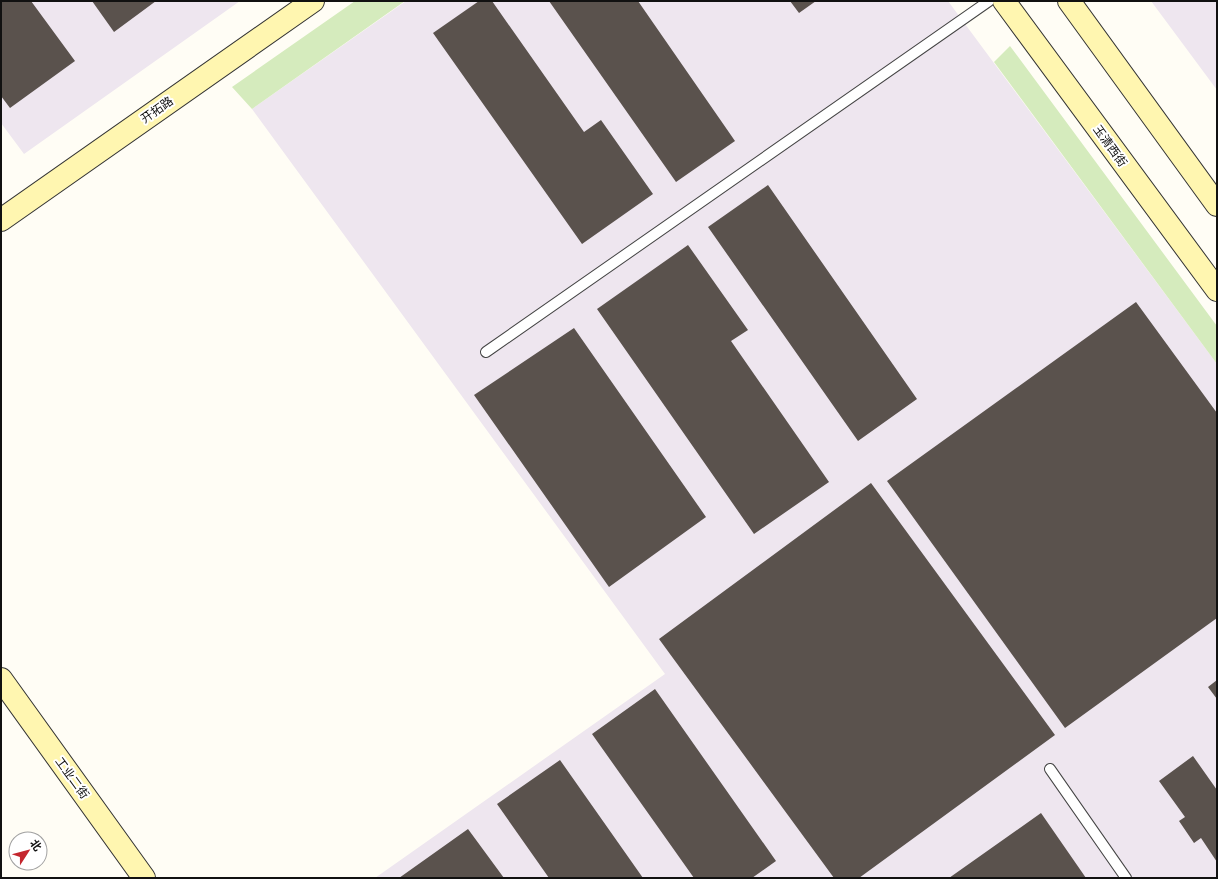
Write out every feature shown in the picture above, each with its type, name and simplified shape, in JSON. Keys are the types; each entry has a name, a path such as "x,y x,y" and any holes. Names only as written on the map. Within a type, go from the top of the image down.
{"street":[{"name":"开拓路","path":"1,220 313,1"},
{"name":"玉清西街","path":"1004,1 1217,290"},
{"path":"1069,1 1217,205"},
{"name":"工业二街","path":"1,679 144,878"}],"lane":[{"path":"486,352 990,1"},
{"path":"1050,769 1126,878"}],"shaded area":[{"path":"1,1 240,1 24,154 1,123"},
{"path":"406,1 948,1 1217,364 1217,878 375,878 665,674 252,109"},
{"path":"1151,1 1217,1 1217,90"}],"green space":[{"path":"355,1 405,1 252,109 232,87"},
{"path":"1010,46 1217,326 1217,364 994,62"}],"building":[{"path":"1,1 31,1 75,61 10,108 1,96"},
{"path":"92,1 156,1 114,32"},
{"path":"479,1 492,1 584,132 601,120 653,194 582,244 433,33"},
{"path":"549,1 638,1 735,141 676,182"},
{"path":"790,1 816,1 799,13"},
{"path":"768,185 917,399 858,441 708,227"},
{"path":"688,245 748,330 731,341 829,482 754,534 597,309"},
{"path":"1136,302 1217,413 1217,618 1065,728 887,481"},
{"path":"574,328 706,517 609,587 474,395"},
{"path":"871,483 1055,735 859,878 834,878 659,639"},
{"path":"1217,680 1217,699 1208,687"},
{"path":"655,689 776,861 752,878 694,878 592,734"},
{"path":"1193,756 1217,790 1217,862 1201,838 1194,843 1179,821 1185,817 1159,781"},
{"path":"560,760 643,878 549,878 497,804"},
{"path":"1041,813 1086,878 949,878"},
{"path":"468,829 504,878 399,878"}]}
